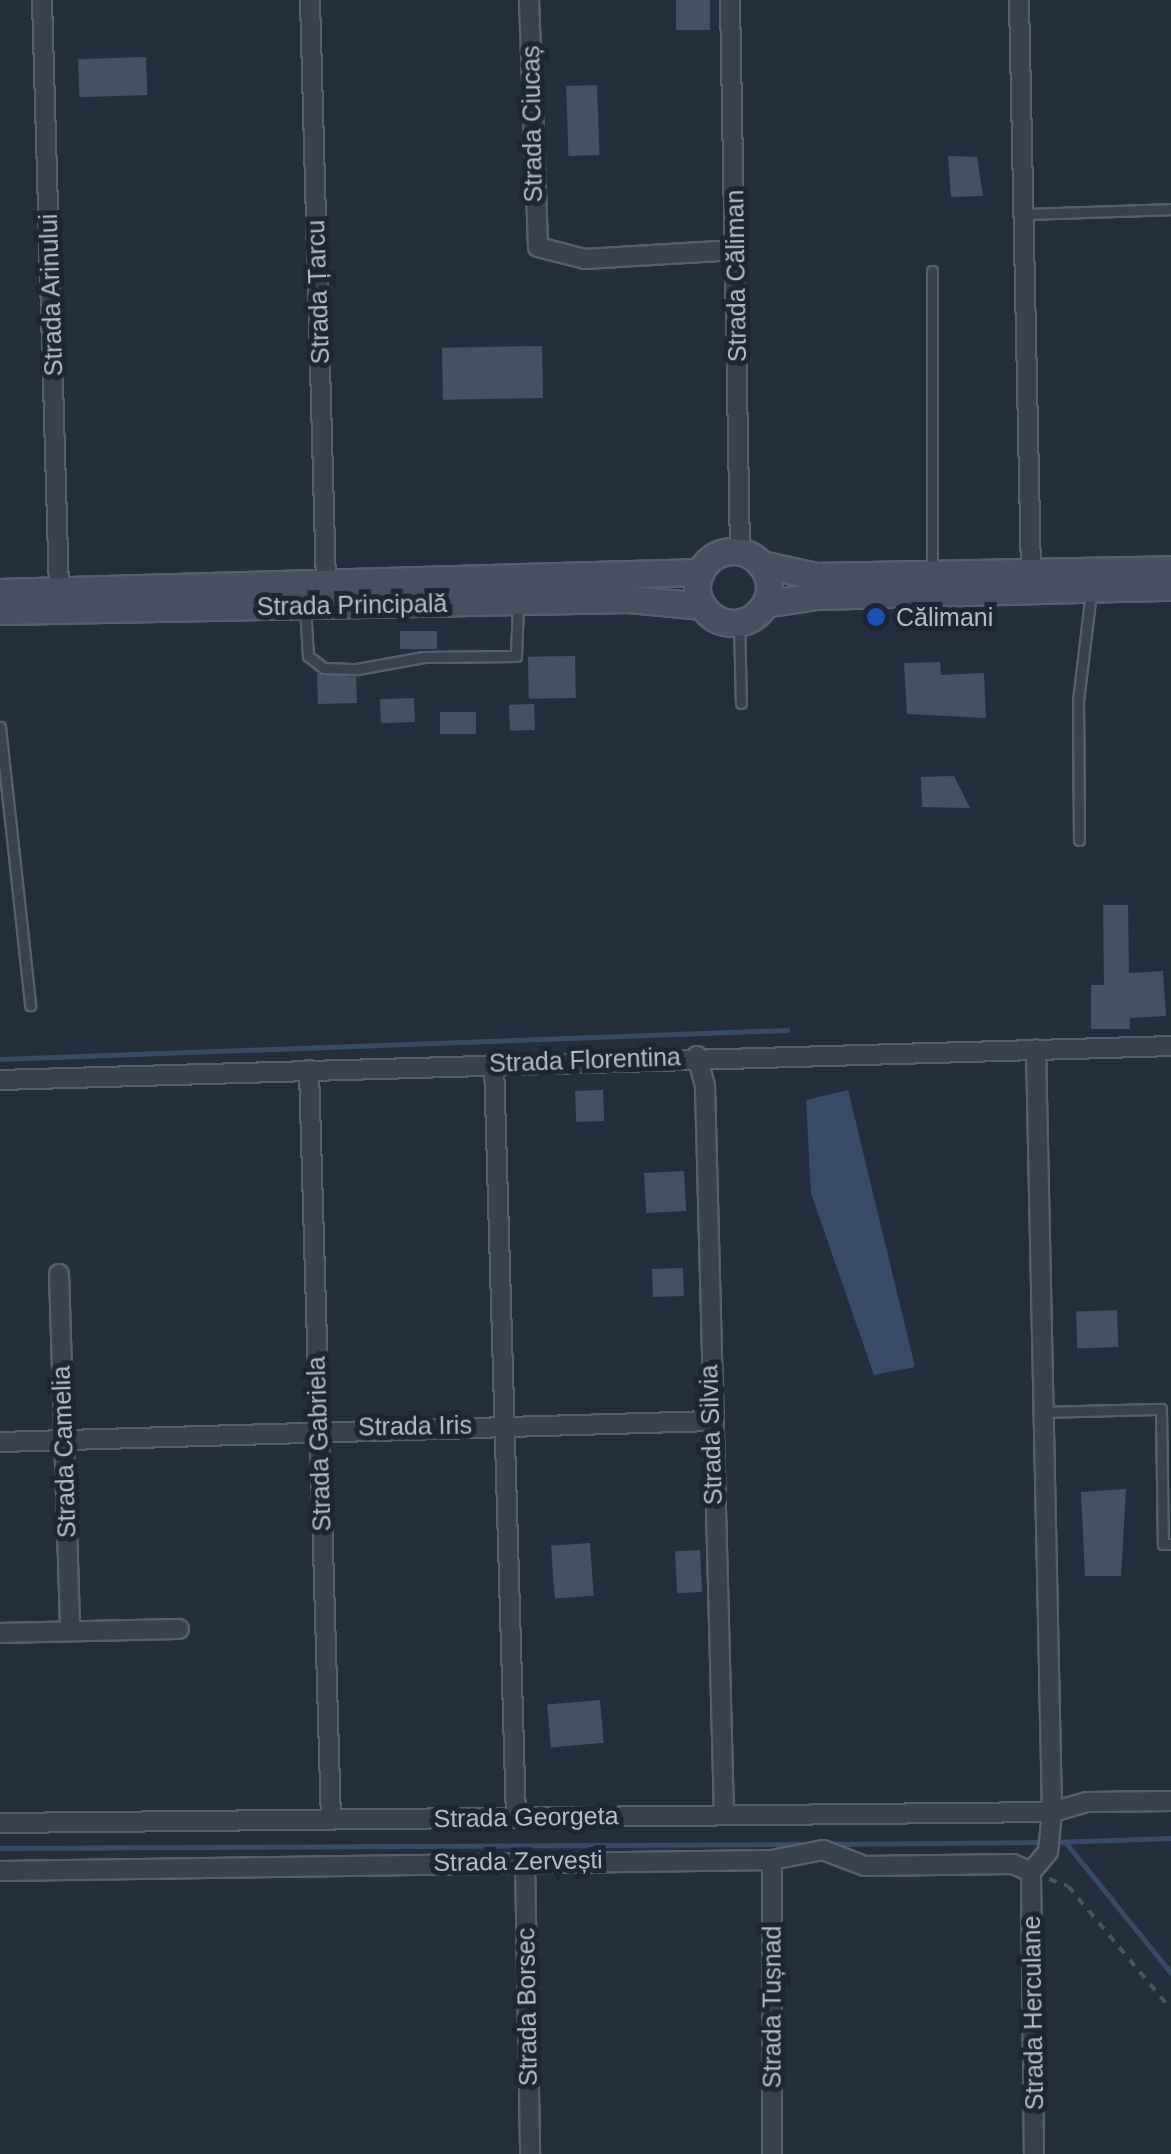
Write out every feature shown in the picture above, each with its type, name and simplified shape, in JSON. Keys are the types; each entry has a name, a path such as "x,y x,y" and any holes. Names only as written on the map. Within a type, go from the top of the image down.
{"main road":[{"path":"1171,569 816,576 751,558 713,557 701,572 703,606 719,620 739,622 764,604 831,596 1171,587"},
{"path":"751,558 769,588 764,604"},
{"name":"Strada Principală","path":"0,592 701,572"},
{"name":"Strada Principală","path":"0,611 629,598 703,606"}],"street":[{"name":"Strada Arinului","path":"42,0 60,590"},
{"name":"Strada Țarcu","path":"310,0 326,585"},
{"name":"Strada Ciucaș","path":"529,0 538,247 557,257 585,259 736,250"},
{"name":"Strada Căliman","path":"730,0 736,250 751,558"},
{"path":"1019,0 1032,572"},
{"name":"Strada Florentina","path":"0,1080 697,1056 1171,1046"},
{"path":"1031,1872 1048,1852 1052,1812 1036,1049"},
{"name":"Strada Silvia","path":"697,1056 705,1085 724,1815"},
{"path":"494,1064 516,1817"},
{"name":"Strada Gabriela","path":"310,1070 331,1819"},
{"name":"Strada Camelia","path":"59,1274 70,1631"},
{"name":"Strada Iris","path":"0,1442 319,1428 711,1421"},
{"path":"0,1633 180,1629"},
{"name":"Strada Georgeta","path":"0,1823 1052,1812 1088,1802 1171,1800"},
{"name":"Strada Zervești","path":"0,1871 524,1860 772,1860 822,1850 864,1866 1013,1864 1031,1872"},
{"name":"Strada Borsec","path":"524,1860 530,2154"},
{"name":"Strada Tușnad","path":"772,1860 772,2154"},
{"name":"Strada Herculane","path":"1031,1872 1034,2154"}],"lane":[{"path":"1024,214 1171,210"},
{"path":"932,271 932,573"},
{"path":"1078,840 1078,701 1091,589"},
{"path":"306,605 308,656 324,668 356,670 424,657 516,656 518,602"},
{"path":"739,622 742,703"},
{"path":"0,728 30,1005"},
{"path":"1045,1412 1160,1409 1163,1544 1171,1544"}],"path":[{"path":"1031,1872 1068,1886 1171,2009"}],"water":[{"path":"848,1090 915,1367 874,1375 811,1193 806,1100"}],"building":[{"path":"676,0 710,0 710,30 676,30"},
{"path":"146,57 147,95 79,97 78,59"},
{"path":"597,85 599,155 568,156 566,86"},
{"path":"948,156 977,157 983,196 951,197"},
{"path":"542,346 543,398 443,400 442,348"},
{"path":"400,631 437,631 437,649 400,649"},
{"path":"575,656 576,698 529,699 528,657"},
{"path":"940,662 941,675 984,673 986,718 907,714 904,663"},
{"path":"317,674 356,677 357,703 318,704"},
{"path":"414,698 415,722 381,723 380,699"},
{"path":"534,704 535,730 510,731 509,705"},
{"path":"440,712 476,712 476,734 440,734"},
{"path":"954,776 970,808 922,807 921,777"},
{"path":"1103,905 1128,905 1129,973 1163,971 1166,1016 1130,1018 1130,1029 1091,1029 1091,985 1104,985"},
{"path":"603,1090 604,1121 576,1122 575,1091"},
{"path":"684,1171 686,1211 646,1213 644,1173"},
{"path":"683,1268 684,1296 653,1297 652,1269"},
{"path":"1117,1310 1118,1347 1077,1348 1076,1311"},
{"path":"1126,1489 1121,1576 1085,1576 1081,1492"},
{"path":"590,1543 594,1596 555,1599 551,1546"},
{"path":"700,1550 702,1592 677,1593 675,1551"},
{"path":"600,1700 604,1743 551,1747 547,1705"}],"waterway":[{"path":"0,1059 787,1030"},
{"path":"1054,1842 1171,1838"},
{"path":"824,1844 1043,1842"},
{"path":"1066,1843 1171,1973"},
{"path":"0,1848 813,1844"}],"place":[{"name":"Călimani","path":"876,617"}]}
